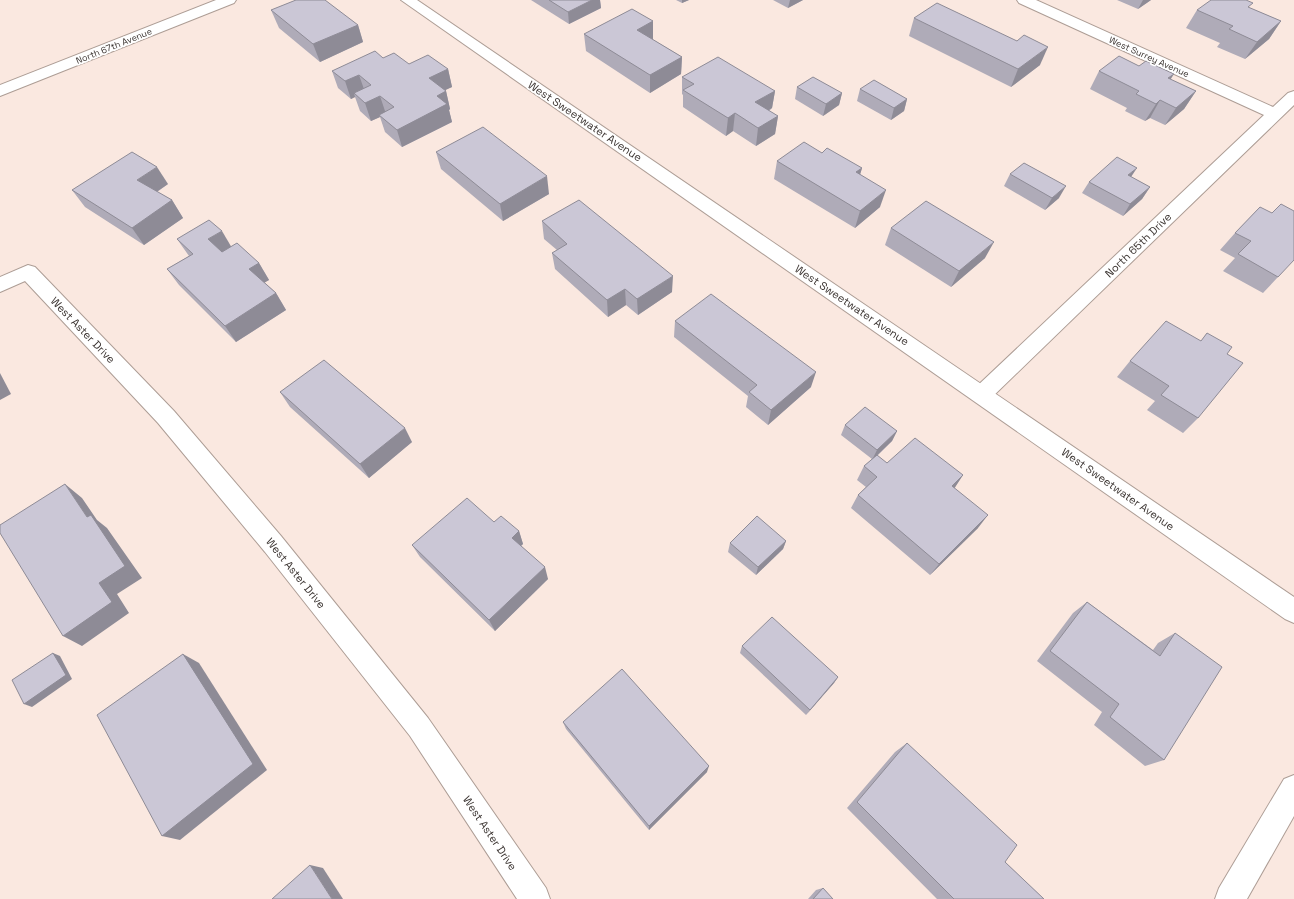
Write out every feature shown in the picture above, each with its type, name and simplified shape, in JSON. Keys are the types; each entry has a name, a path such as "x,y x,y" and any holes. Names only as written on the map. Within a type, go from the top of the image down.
{"street":[{"name":"North 67th Avenue","path":"0,91 229,0"},
{"name":"West Sweetwater Avenue","path":"408,0 982,394 1294,611"},
{"name":"West Surrey Avenue","path":"1024,0 1275,114"},
{"name":"North 65th Drive","path":"982,394 1294,96"},
{"name":"West Aster Drive","path":"0,285 28,272 166,417 273,544 420,727 535,899"},
{"path":"1230,899 1294,789"}],"building":[{"path":"296,0 325,0 358,25 313,44 271,10"},
{"path":"549,0 592,0 568,12"},
{"path":"1211,0 1246,0 1253,3 1248,7 1281,21 1257,42 1229,29 1233,26 1197,10"},
{"path":"937,3 1017,41 1024,35 1048,47 1018,69 914,18"},
{"path":"632,9 653,21 637,30 682,57 650,75 584,34"},
{"path":"375,51 383,58 394,53 409,64 428,55 448,69 429,78 446,91 437,96 447,104 397,130 379,115 394,107 380,96 365,103 354,93 371,85 359,75 345,81 332,71"},
{"path":"1119,56 1139,66 1146,61 1174,74 1168,78 1196,91 1176,108 1160,100 1156,104 1136,94 1139,91 1099,71"},
{"path":"718,57 775,91 755,102 778,116 758,128 735,113 728,118 683,90 694,84 682,77"},
{"path":"813,77 842,93 826,104 797,87"},
{"path":"874,80 907,99 894,108 860,89"},
{"path":"483,127 547,176 500,204 436,152"},
{"path":"804,142 822,153 827,148 862,168 856,172 886,190 860,211 777,161"},
{"path":"132,152 157,167 137,180 172,200 132,228 72,190"},
{"path":"1117,157 1137,168 1128,175 1150,187 1130,204 1089,182"},
{"path":"1024,163 1066,186 1052,198 1010,174"},
{"path":"579,200 673,276 637,299 625,289 607,300 552,253 567,244 542,221"},
{"path":"926,201 994,242 959,271 891,228"},
{"path":"1281,204 1294,211 1294,260 1278,277 1238,254 1251,241 1235,233 1260,207 1272,213"},
{"path":"209,220 222,231 208,239 222,252 237,243 259,263 249,269 276,293 225,326 167,269 193,254 177,239"},
{"path":"711,294 816,372 771,410 749,392 757,385 675,321"},
{"path":"1166,321 1201,341 1207,333 1232,347 1227,354 1243,363 1198,418 1161,395 1169,386 1130,361"},
{"path":"324,360 405,428 360,464 280,392"},
{"path":"865,407 897,431 877,450 845,425"},
{"path":"915,438 963,475 952,486 988,515 939,564 858,495 877,477 864,466 877,455 887,463"},
{"path":"65,484 87,517 91,515 125,566 99,583 112,602 63,636 0,533 0,525"},
{"path":"467,498 494,522 501,516 519,531 512,538 545,567 489,620 412,545"},
{"path":"757,516 786,541 758,567 730,543"},
{"path":"1087,602 1160,656 1175,633 1222,667 1164,760 1110,717 1119,704 1050,651"},
{"path":"772,617 838,677 810,710 742,646"},
{"path":"53,653 66,675 24,704 12,680"},
{"path":"183,654 253,764 162,836 97,715"},
{"path":"622,669 709,766 649,826 563,722"},
{"path":"907,743 1017,845 1005,862 1044,899 954,899 857,802"},
{"path":"310,865 332,899 272,899"},
{"path":"823,888 833,899 813,899"}]}
